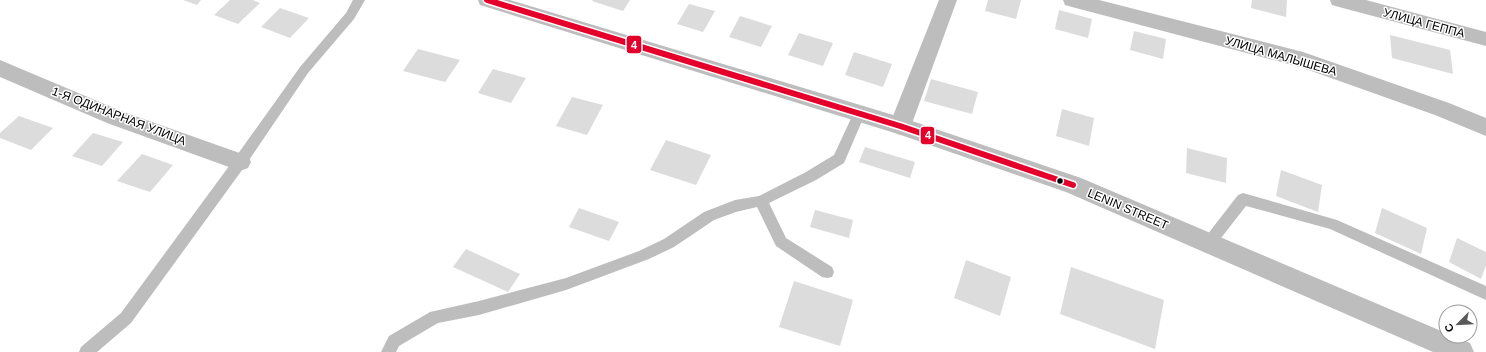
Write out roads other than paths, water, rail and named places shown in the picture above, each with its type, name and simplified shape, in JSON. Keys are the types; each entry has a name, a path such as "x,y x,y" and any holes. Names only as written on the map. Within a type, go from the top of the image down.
{"street":[{"name":"LENIN STREET","path":"487,0 900,126 1073,185 1461,352"},
{"path":"900,126 948,0"},
{"name":"УЛИЦА МАЛЫШЕВА","path":"1072,0 1304,60 1442,109 1486,127"},
{"name":"УЛИЦА ГЕППА","path":"1339,0 1486,39"},
{"name":"1-Я ОДИНАРНАЯ УЛИЦА","path":"0,68 114,117 240,162"}],"lane":[{"path":"86,352 126,318 240,162 304,70 350,16 359,0"},
{"path":"388,352 394,341 435,317 479,308 566,284 644,255 669,243 709,216 735,206 761,201 811,176 839,159 859,114"},
{"path":"1209,243 1243,199 1332,224 1486,293"},
{"path":"761,201 782,242 827,272"}]}
